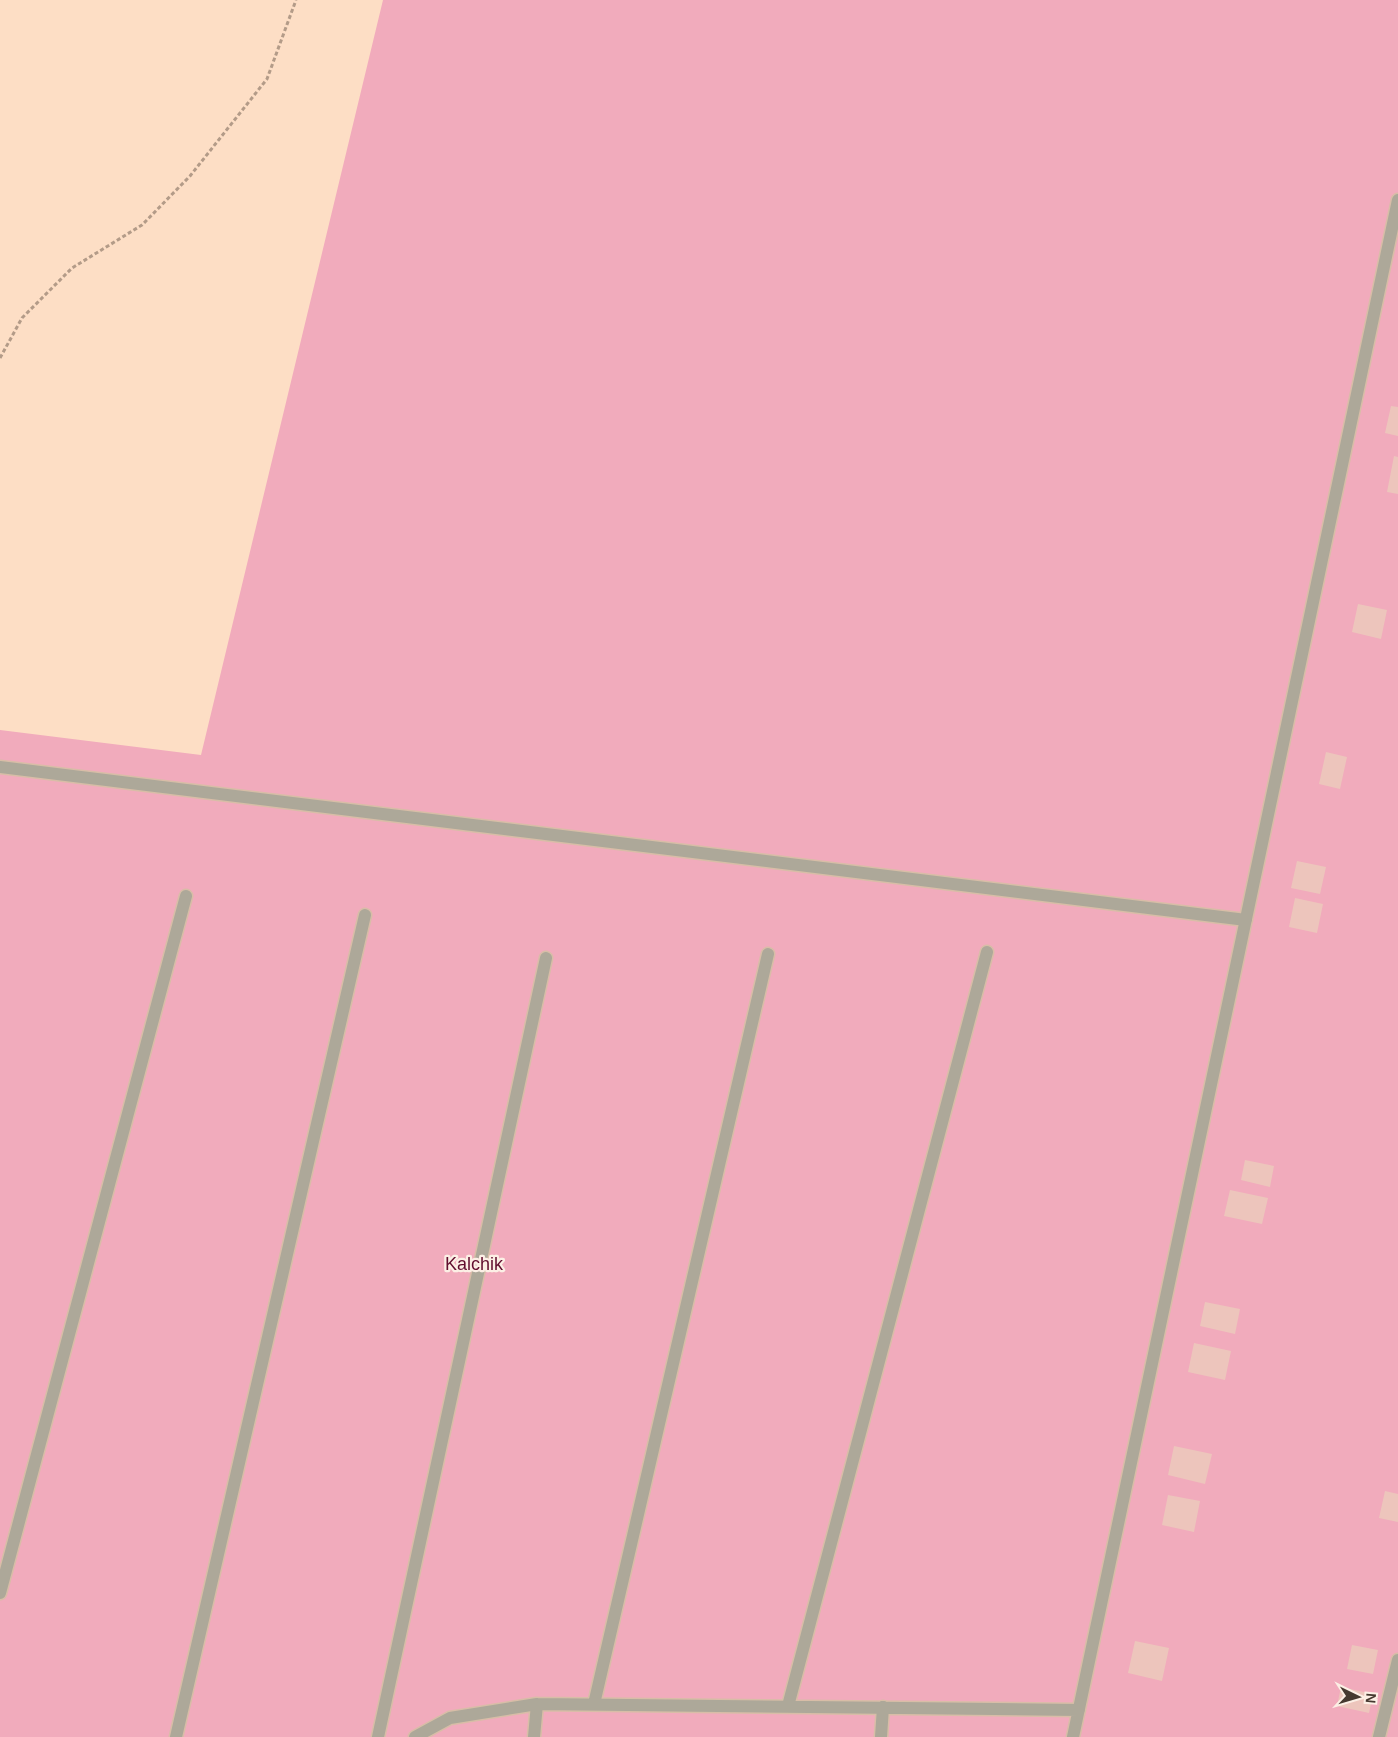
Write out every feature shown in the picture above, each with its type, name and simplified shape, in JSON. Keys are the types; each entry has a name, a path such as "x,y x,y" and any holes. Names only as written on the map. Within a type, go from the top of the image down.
{"lane":[{"path":"1073,1737 1398,200"},
{"path":"0,767 1246,920"},
{"path":"0,1593 186,896"},
{"path":"176,1737 366,915"},
{"path":"788,1706 987,952"},
{"path":"594,1704 768,954"},
{"path":"378,1737 546,958"},
{"path":"1379,1737 1398,1660"},
{"path":"415,1737 450,1718 537,1704 1078,1710"},
{"path":"534,1737 537,1704"},
{"path":"881,1737 883,1707"}],"path":[{"path":"0,358 22,318 72,268 142,226 190,176 266,79 296,0"}],"green space":[{"name":"Kalchik","path":"383,0 1398,0 1398,1737 0,1737 0,730 201,755"}],"building":[{"path":"1391,406 1398,407 1398,436 1385,433"},
{"path":"1394,456 1398,457 1398,494 1387,492"},
{"path":"1358,604 1387,610 1381,639 1352,632"},
{"path":"1326,752 1347,757 1340,789 1319,784"},
{"path":"1297,861 1326,867 1320,894 1291,888"},
{"path":"1295,898 1323,904 1317,933 1289,927"},
{"path":"1245,1160 1274,1166 1270,1187 1241,1180"},
{"path":"1230,1190 1268,1198 1262,1224 1224,1216"},
{"path":"1205,1302 1240,1309 1235,1334 1200,1326"},
{"path":"1194,1343 1231,1351 1225,1380 1188,1372"},
{"path":"1174,1446 1212,1454 1205,1484 1168,1475"},
{"path":"1385,1491 1398,1494 1398,1522 1379,1518"},
{"path":"1168,1495 1200,1501 1194,1532 1162,1525"},
{"path":"1135,1641 1169,1648 1162,1681 1128,1673"},
{"path":"1352,1645 1378,1650 1373,1674 1347,1669"},
{"path":"1341,1687 1373,1694 1369,1713 1337,1706"}]}
